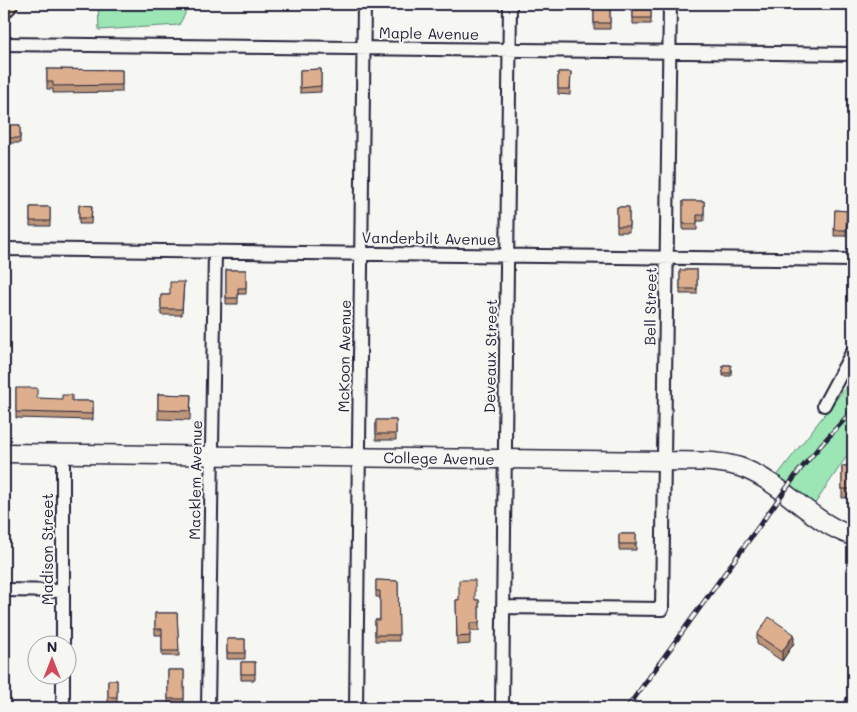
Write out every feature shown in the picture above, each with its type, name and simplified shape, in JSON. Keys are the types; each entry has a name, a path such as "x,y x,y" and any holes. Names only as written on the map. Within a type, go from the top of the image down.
{"main road":[{"path":"4,7 7,4"},
{"name":"College Avenue","path":"4,453 664,461 726,464 745,469 770,482 830,526 853,536"}],"street":[{"name":"McKoon Avenue","path":"356,708 364,4"},
{"name":"Deveaux Street","path":"502,708 510,4"},
{"name":"Bell Street","path":"503,607 662,609 670,4"},
{"name":"Maple Avenue","path":"4,44 853,54"},
{"name":"Vanderbilt Avenue","path":"4,248 853,260"},
{"name":"Macklem Avenue","path":"208,708 215,251"},
{"path":"824,405 853,352"},
{"name":"Madison Street","path":"63,454 63,634"},
{"path":"4,590 63,591"},
{"path":"63,684 63,708"},
{"path":"850,708 853,701"}],"green space":[{"path":"98,4 185,4 185,14 179,25 99,30"},
{"path":"853,373 853,447 814,505 776,477 845,388"}],"building":[{"path":"594,4 610,4 610,23 594,23"},
{"path":"633,4 651,4 651,18 633,18"},
{"path":"47,69 122,70 122,85 53,86 53,82 47,82"},
{"path":"321,69 321,86 300,88 300,70"},
{"path":"558,72 571,72 570,89 558,89"},
{"path":"4,125 20,125 20,138 4,138"},
{"path":"683,201 704,201 704,215 697,215 697,224 683,224"},
{"path":"79,205 92,206 91,218 79,218"},
{"path":"30,207 50,207 50,221 30,221"},
{"path":"617,207 629,207 629,226 617,226"},
{"path":"835,210 847,211 846,230 834,230"},
{"path":"226,270 246,270 246,288 238,288 238,298 226,298"},
{"path":"680,270 697,270 697,289 680,289"},
{"path":"848,274 853,274 853,290 848,290"},
{"path":"170,282 184,282 182,309 161,309 161,295 170,295"},
{"path":"723,365 731,365 731,373 723,373"},
{"path":"16,388 37,388 37,398 62,399 62,395 72,395 72,401 93,401 93,414 16,412"},
{"path":"158,394 191,395 190,411 158,410"},
{"path":"376,420 396,420 396,434 376,434"},
{"path":"842,466 853,466 853,489 842,489"},
{"path":"619,534 636,534 636,544 619,544"},
{"path":"376,580 398,581 399,635 375,635 375,620 380,620 380,591 376,591"},
{"path":"459,580 475,580 475,600 479,600 479,623 470,623 470,636 457,637 456,600 459,600"},
{"path":"155,613 177,613 179,651 162,651 162,629 155,629"},
{"path":"769,617 794,634 782,652 757,635"},
{"path":"227,639 245,639 245,653 227,653"},
{"path":"241,662 255,662 255,674 241,674"},
{"path":"168,670 184,670 184,699 168,699"},
{"path":"108,680 117,680 117,697 108,697"}],"railway":[{"path":"627,708 799,471 853,410"}]}
